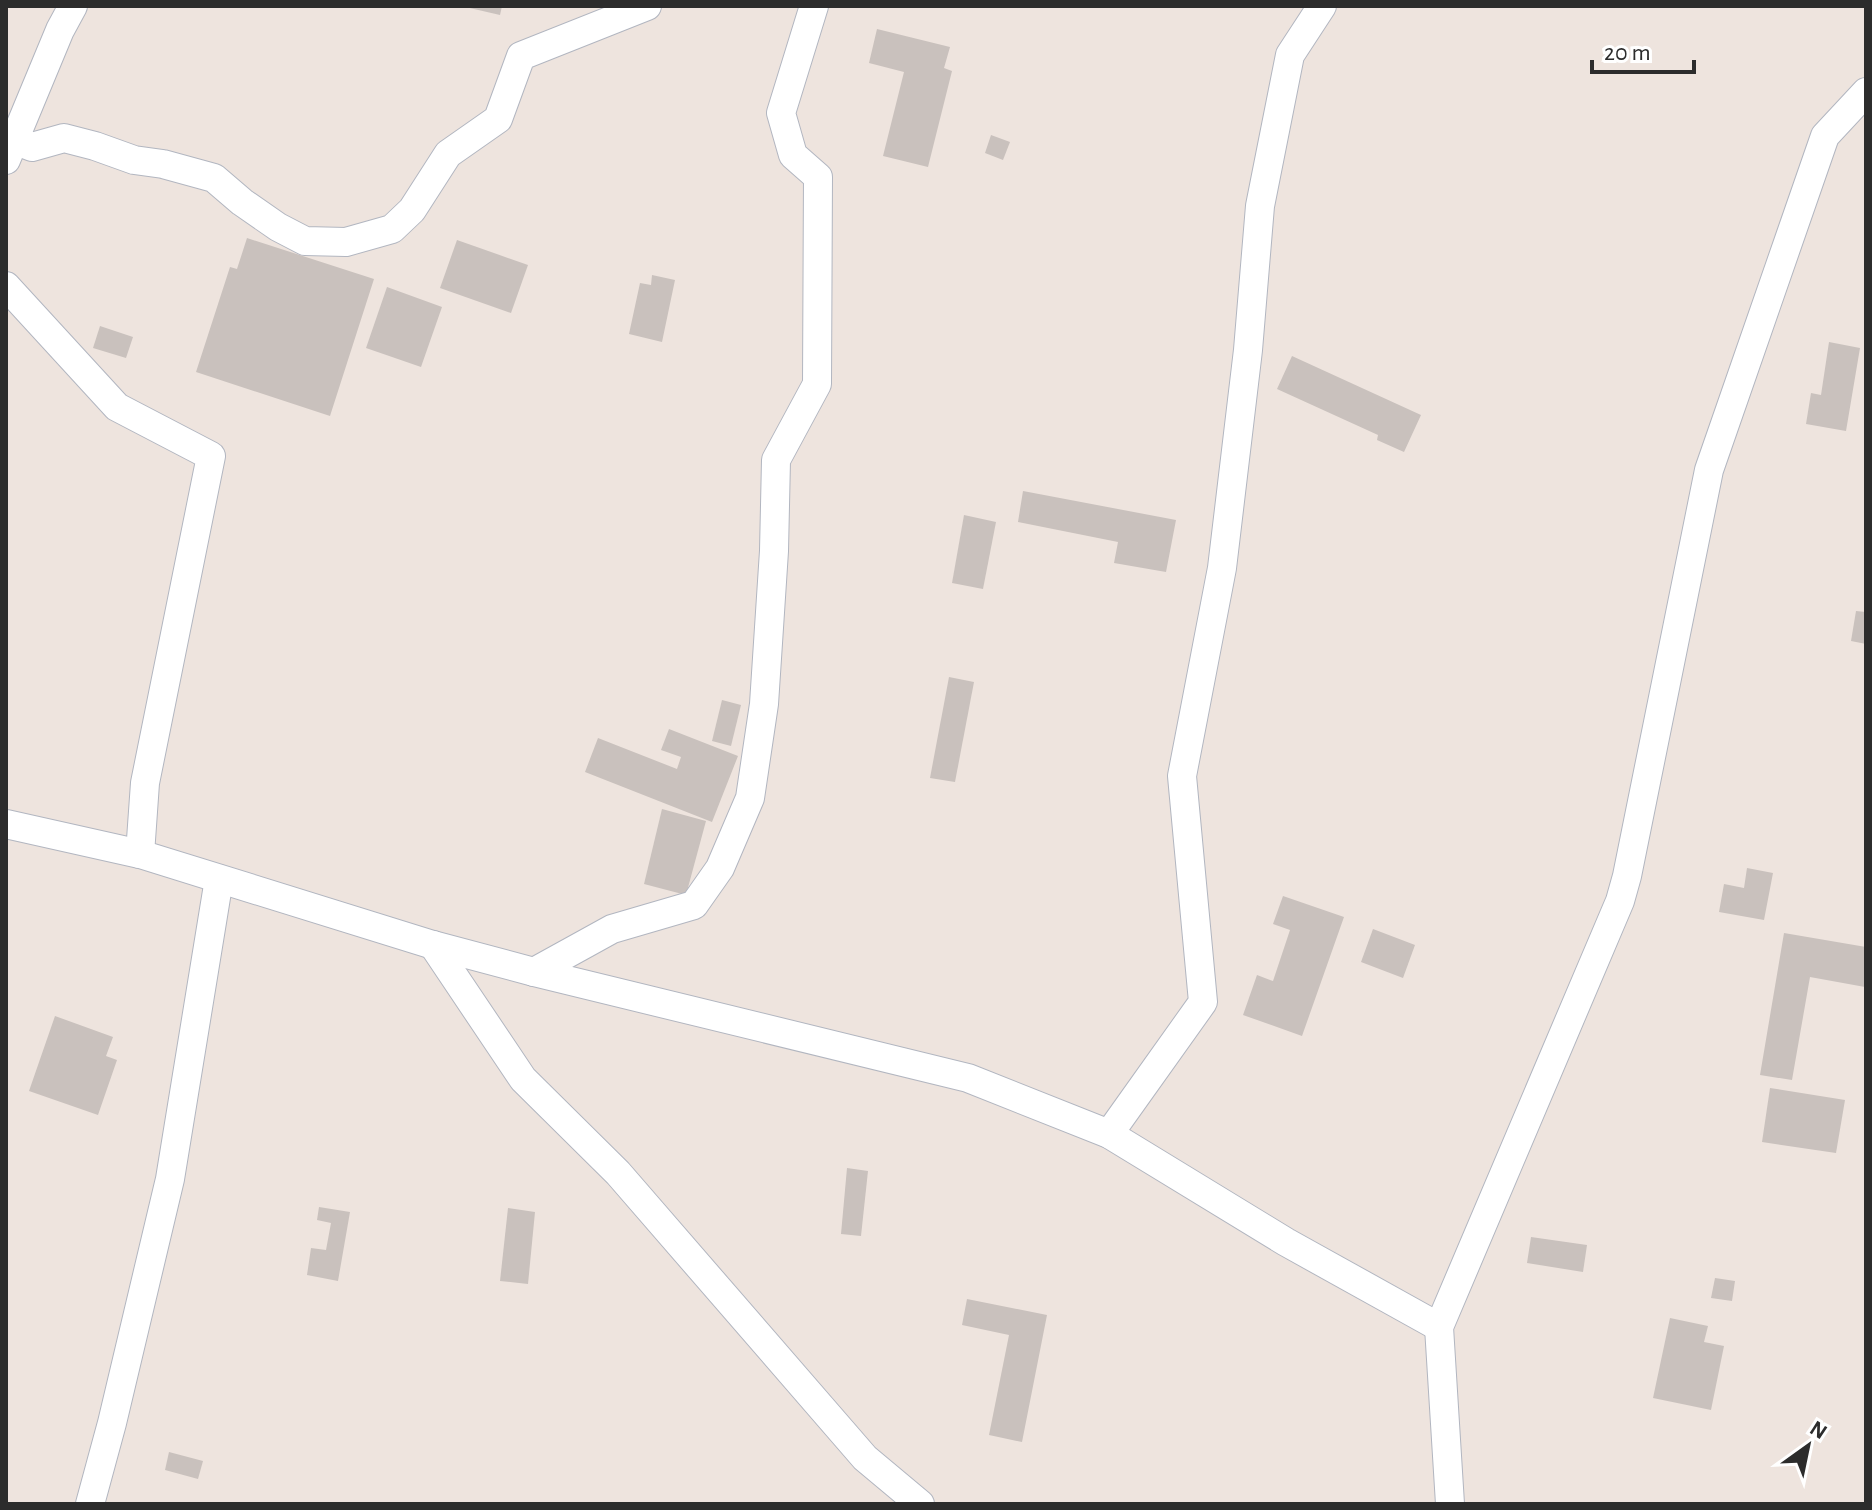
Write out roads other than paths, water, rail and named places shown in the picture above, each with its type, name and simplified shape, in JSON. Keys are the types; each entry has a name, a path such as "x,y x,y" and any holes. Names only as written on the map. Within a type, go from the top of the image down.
{"street":[{"path":"10,150 73,6"},
{"path":"10,150 64,138 134,160 163,164 214,178 278,227 305,241 346,242 392,229 412,210 448,154 498,119 521,56 647,6"},
{"path":"534,972 612,929 694,905 720,868 750,798 764,704 774,551 776,460 817,384 818,177 793,155 781,113 814,6"},
{"path":"1109,1134 1203,1002 1182,776 1222,568 1248,350 1260,206 1290,55 1322,6"},
{"path":"1450,1504 1439,1327 1620,901 1709,470 1825,136 1866,92"},
{"path":"6,286 117,407 211,456 145,783 140,854"},
{"path":"6,824 140,854 433,945 534,972 968,1078 1109,1134 1286,1242 1439,1327"},
{"path":"90,1504 170,1179 219,879"},
{"path":"433,945 523,1079 618,1173 865,1458 920,1504"}]}
